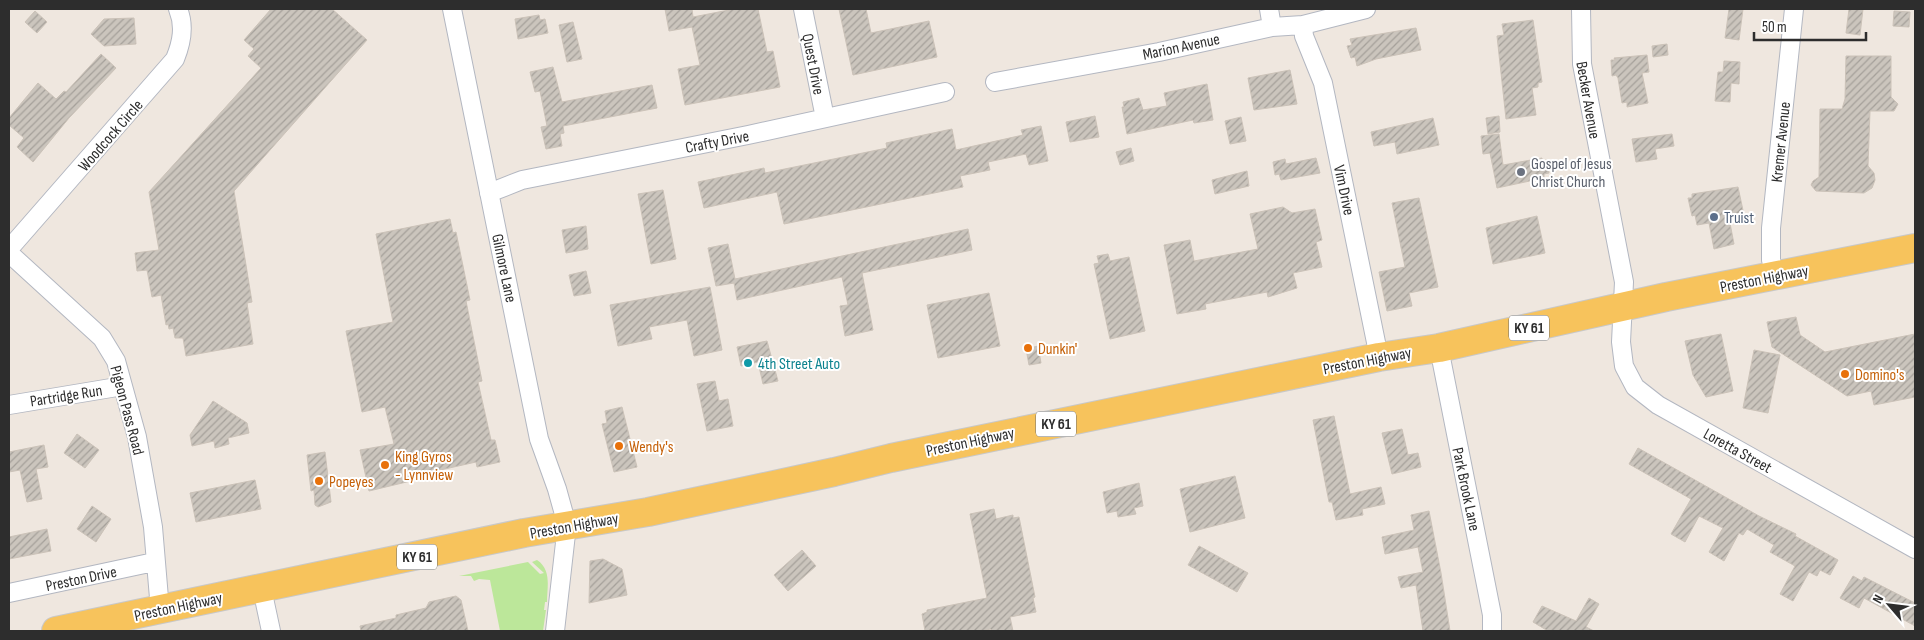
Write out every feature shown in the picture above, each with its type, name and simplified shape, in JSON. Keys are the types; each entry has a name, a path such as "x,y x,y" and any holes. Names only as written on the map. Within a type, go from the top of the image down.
{"main road":[{"name":"Preston Highway","path":"56,631 567,525 648,512 891,458 1379,357 1439,348 1666,297 1915,248"}],"street":[{"name":"Woodcock Circle","path":"9,248 175,60 183,36 182,21 178,9"},
{"name":"Gilmore Lane","path":"452,9 538,439 557,489 567,525"},
{"name":"Quest Drive","path":"803,9 825,118"},
{"path":"1269,9 1272,27"},
{"name":"Marion Avenue","path":"995,82 1160,52 1272,27 1303,26 1366,9"},
{"name":"Becker Avenue","path":"1581,9 1582,64 1624,282 1622,308"},
{"name":"Kremer Avenue","path":"1775,275 1772,260 1771,228 1794,9"},
{"name":"Vim Drive","path":"1303,26 1304,36 1323,83 1379,357"},
{"name":"Crafty Drive","path":"489,193 522,180 945,92"},
{"name":"Pigeon Pass Road","path":"9,253 102,338 116,361 137,437 153,527 154,562 160,610"},
{"name":"Loretta Street","path":"1622,308 1621,342 1624,366 1635,387 1644,396 1915,549"},
{"name":"Park Brook Lane","path":"1439,348 1452,424 1466,478 1492,615 1492,631"},
{"name":"Partridge Run","path":"9,405 123,386"},
{"path":"555,631 567,525"},
{"name":"Preston Drive","path":"9,592 154,562"},
{"path":"262,589 271,631"}],"green space":[{"path":"537,560 545,569 548,579 543,631 500,631 490,580 479,579 474,581 471,576 459,576 528,562 540,574 544,573 532,562"}],"building":[{"path":"271,9 332,9 367,40 234,191 252,302 247,303 253,344 186,356 183,338 175,338 173,328 169,329 168,324 166,325 161,295 152,297 147,270 137,271 135,253 159,250 149,192 261,68 248,56 254,49 244,40"},
{"path":"665,9 692,9 693,17 734,9 758,9 767,52 773,51 780,87 685,105 678,69 700,65 692,27 669,31"},
{"path":"839,9 866,9 871,33 929,21 937,57 853,75"},
{"path":"1729,9 1743,9 1739,40 1725,38"},
{"path":"1849,9 1863,9 1860,35 1846,33"},
{"path":"35,11 47,22 37,33 25,22"},
{"path":"1894,11 1910,12 1909,27 1893,26"},
{"path":"539,15 540,20 545,19 548,33 518,39 515,19"},
{"path":"134,18 136,44 104,46 91,34 104,19"},
{"path":"1533,20 1542,82 1538,83 1538,87 1532,88 1536,115 1506,119 1497,36 1504,35 1502,24"},
{"path":"573,22 582,59 567,62 559,25"},
{"path":"1416,28 1421,50 1376,59 1357,66 1355,57 1351,58 1347,46 1352,45 1350,39"},
{"path":"1667,44 1668,55 1653,57 1652,46"},
{"path":"101,54 116,68 69,118 33,162 17,147 24,138 9,125 9,118 38,83 56,99 64,91 66,92"},
{"path":"1647,55 1649,72 1642,73 1648,103 1627,107 1627,102 1622,103 1618,78 1616,75 1612,76 1611,60 1615,60 1614,58"},
{"path":"1846,56 1891,56 1891,97 1898,104 1894,111 1870,111 1868,166 1874,173 1875,180 1872,188 1864,193 1816,191 1811,185 1819,177 1820,109 1842,109 1845,99"},
{"path":"1724,61 1740,62 1739,84 1731,83 1730,102 1715,101 1718,72 1723,72"},
{"path":"553,67 562,102 652,85 657,108 563,126 564,133 560,134 562,146 546,149 541,127 547,126 540,91 535,92 530,72"},
{"path":"1290,70 1297,104 1254,110 1248,78"},
{"path":"1207,84 1213,120 1194,123 1193,120 1127,134 1122,107 1124,107 1123,102 1139,98 1143,110 1167,106 1164,93"},
{"path":"1095,116 1099,137 1070,142 1066,122"},
{"path":"1499,116 1500,132 1488,134 1486,118"},
{"path":"1241,117 1246,141 1230,144 1225,121"},
{"path":"1433,118 1439,145 1397,154 1395,142 1374,146 1371,132"},
{"path":"1041,126 1048,161 1029,165 1026,154 988,162 990,170 960,176 963,187 784,224 777,192 704,208 698,182 764,168 765,173 887,148 886,143 952,129 956,150 1023,135 1021,130"},
{"name":"Gospel of Jesus Christ Church","path":"1499,134 1503,165 1542,158 1542,161 1547,160 1549,173 1544,174 1544,178 1497,188 1490,153 1483,154 1481,136"},
{"path":"1672,134 1674,146 1655,149 1657,159 1636,162 1632,139"},
{"path":"1131,148 1134,161 1120,165 1116,152"},
{"path":"1316,158 1320,173 1281,180 1279,174 1275,175 1273,162 1285,159 1286,164"},
{"path":"1247,171 1249,186 1215,194 1212,180"},
{"name":"Truist","path":"1738,187 1744,215 1729,218 1734,244 1714,249 1709,223 1697,225 1695,215 1692,216 1688,198 1692,198 1692,194"},
{"path":"663,190 676,259 651,264 638,194"},
{"path":"1419,198 1438,287 1409,293 1412,306 1387,311 1379,272 1405,267 1392,203"},
{"path":"1283,207 1292,213 1315,209 1322,240 1316,242 1322,267 1293,273 1297,288 1268,297 1267,292 1205,304 1206,309 1177,314 1164,245 1190,240 1194,261 1258,249 1250,214"},
{"path":"1537,216 1545,253 1493,264 1486,228"},
{"path":"450,219 453,233 456,232 470,300 466,301 482,381 478,382 491,440 495,440 500,462 477,467 476,462 418,475 419,479 369,491 360,450 394,444 385,407 362,412 346,331 393,322 376,234"},
{"path":"586,226 588,249 566,253 562,230"},
{"path":"968,229 972,250 862,273 873,330 845,336 840,306 848,305 842,277 737,300 734,283 716,286 708,248 728,244 735,279"},
{"path":"1108,254 1110,261 1129,257 1145,331 1110,339 1094,264 1099,263 1097,256"},
{"path":"586,271 591,293 574,296 569,275"},
{"path":"710,287 722,350 694,356 687,320 649,327 652,339 618,346 610,305"},
{"path":"989,293 1000,346 938,358 927,305"},
{"path":"1796,317 1800,335 1825,352 1915,334 1915,397 1874,405 1871,391 1847,396 1772,347 1767,322"},
{"path":"1721,334 1733,391 1706,397 1693,375 1685,341"},
{"name":"4th Street Auto","path":"767,341 778,381 763,384 758,362 741,366 737,347"},
{"path":"1038,346 1041,363 1029,365 1026,349"},
{"path":"1754,350 1780,355 1768,413 1743,408"},
{"path":"715,381 719,401 728,399 733,426 707,431 697,384"},
{"path":"213,401 247,423 249,433 228,438 229,444 215,448 214,441 192,446 190,435"},
{"name":"Wendy's","path":"622,407 637,467 614,472 602,424 607,423 605,411"},
{"path":"1334,416 1350,494 1381,487 1385,504 1362,509 1363,515 1336,520 1332,502 1329,502 1313,420"},
{"path":"1402,429 1408,455 1418,453 1421,467 1392,474 1382,433"},
{"path":"77,434 99,450 85,468 64,453"},
{"path":"44,445 48,467 36,469 42,499 27,502 20,470 9,472 9,452"},
{"path":"1638,448 1759,516 1796,534 1795,536 1838,560 1830,575 1820,570 1817,576 1809,572 1793,601 1780,594 1795,566 1770,552 1774,545 1747,529 1743,535 1739,533 1724,561 1709,552 1723,528 1699,516 1685,542 1671,534 1691,499 1629,464"},
{"path":"325,452 331,502 318,507 315,505 314,490 311,491 307,455"},
{"path":"1235,476 1245,518 1190,532 1180,489"},
{"path":"255,480 261,509 196,522 190,493"},
{"path":"1139,483 1143,506 1134,508 1136,514 1118,517 1117,511 1107,513 1103,492"},
{"path":"92,506 111,519 96,542 77,529"},
{"path":"994,509 996,519 1013,515 1013,518 1019,517 1035,597 1033,598 1036,612 1010,617 1013,631 991,631 991,629 980,631 925,631 922,614 927,612 927,610 987,598 970,514"},
{"path":"1429,511 1450,631 1423,631 1416,585 1401,588 1398,577 1423,572 1418,547 1385,554 1382,537 1414,530 1411,515"},
{"path":"47,529 51,551 9,559 9,537"},
{"path":"1199,546 1248,573 1237,592 1188,565"},
{"path":"802,550 816,566 788,591 774,575"},
{"path":"603,559 622,569 627,595 589,603 590,561"},
{"path":"1853,576 1862,581 1864,577 1915,603 1915,626 1864,598 1859,608 1840,598"},
{"path":"456,596 461,600 468,631 361,631 360,626 396,618 396,615 426,608 429,602"},
{"path":"1589,598 1599,604 1586,627 1594,631 1548,631 1533,622 1542,606 1576,621"}],"place":[{"name":"Gospel of Jesus Christ Church","path":"1521,172"},
{"name":"Truist","path":"1714,217"},
{"name":"Dunkin'","path":"1028,348"},
{"name":"4th Street Auto","path":"748,363"},
{"name":"Domino's","path":"1845,374"},
{"name":"Wendy's","path":"619,446"},
{"name":"King Gyros - Lynnview","path":"385,465"},
{"name":"Popeyes","path":"319,481"}]}
